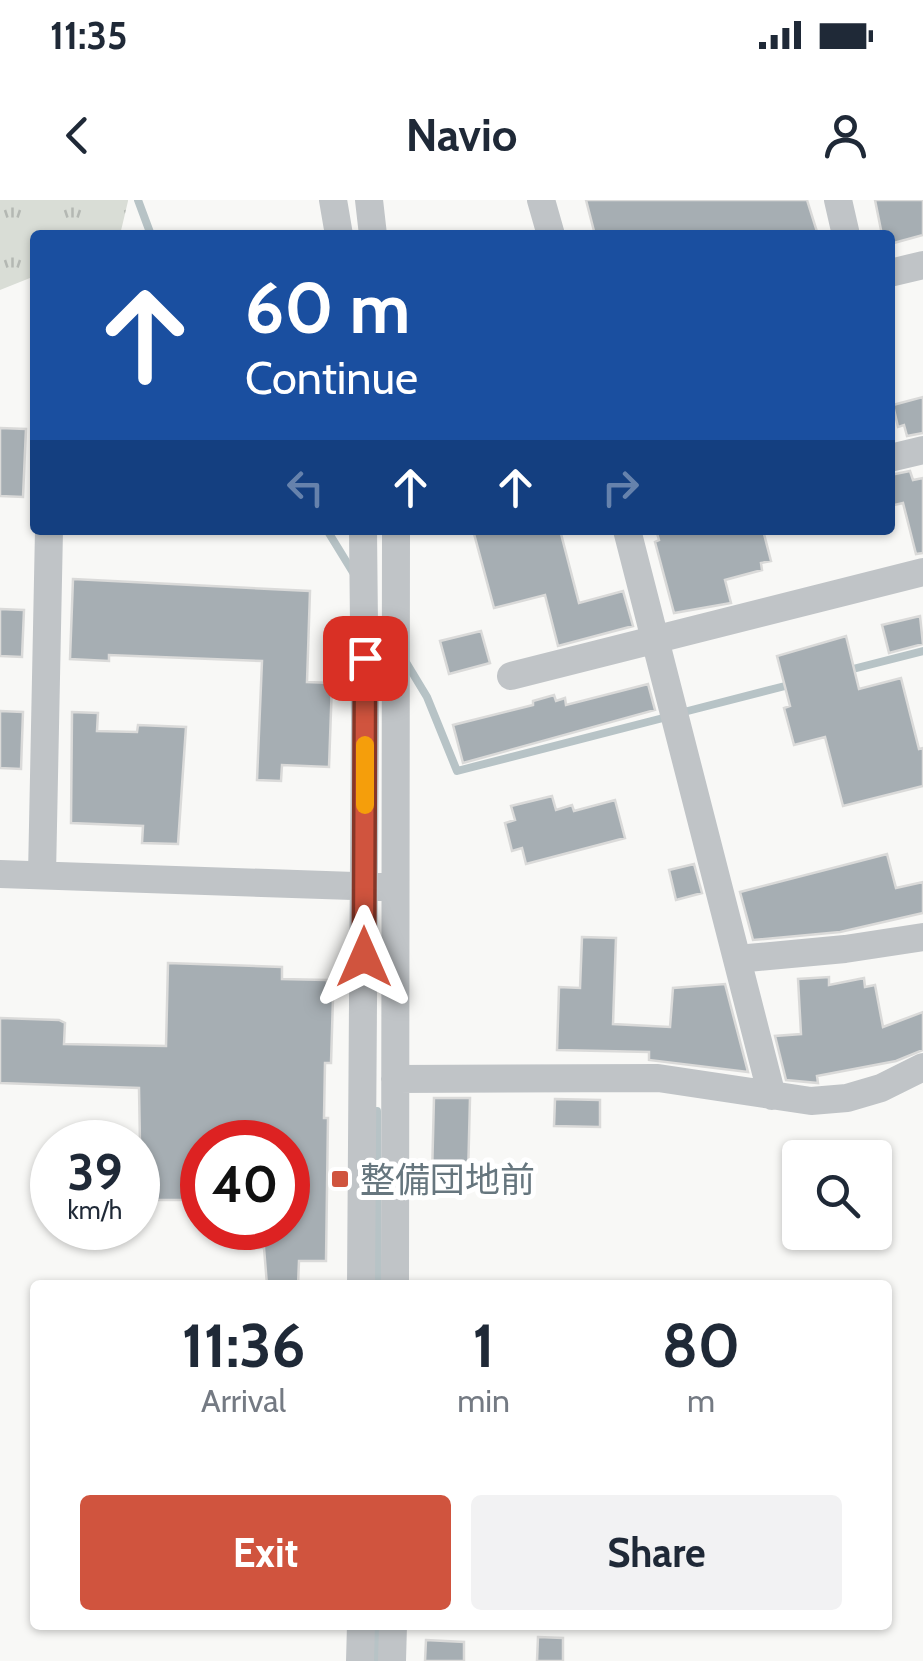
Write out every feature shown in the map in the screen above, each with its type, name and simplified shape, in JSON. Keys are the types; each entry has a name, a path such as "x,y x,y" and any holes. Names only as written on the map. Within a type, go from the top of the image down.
{"street":[{"path":"333,200 337,230"},
{"path":"368,200 372,230"},
{"path":"541,200 550,230"},
{"path":"838,200 845,230"},
{"path":"895,273 923,265"},
{"path":"895,457 923,450"},
{"path":"42,875 49,535"},
{"path":"361,1280 363,535"},
{"path":"395,1280 396,535"},
{"path":"628,535 772,1096"},
{"path":"511,676 923,572"},
{"path":"0,874 394,888"},
{"path":"736,959 845,949 923,936"},
{"path":"395,1079 658,1078 811,1101 846,1098 881,1088 923,1067"},
{"path":"360,1630 360,1661"},
{"path":"392,1630 392,1661"}],"green space":[{"path":"0,200 128,200 121,230 30,230 30,278 0,290"}],"building":[{"path":"586,200 807,200 816,230 594,230"},
{"path":"875,200 923,200 923,235 895,243 895,230 881,230"},
{"path":"923,397 923,433 907,436 904,425 898,427 895,404"},
{"path":"0,428 26,429 23,497 0,496"},
{"path":"910,471 913,480 923,478 923,553 916,554 903,503 895,505 895,474"},
{"path":"474,535 561,535 579,603 623,591 633,626 558,646 545,595 494,608"},
{"path":"658,535 764,535 771,561 761,563 762,570 725,580 731,603 674,613 655,542 659,540"},
{"path":"73,579 310,591 307,682 332,683 329,767 282,765 281,781 257,780 262,661 109,655 109,661 70,659"},
{"path":"0,609 24,610 22,657 0,656"},
{"path":"920,616 923,644 889,653 882,625"},
{"path":"481,631 490,663 449,674 440,641"},
{"path":"846,636 859,689 901,678 919,749 923,748 923,786 843,806 825,737 794,745 784,708 790,706 777,656"},
{"path":"648,684 655,710 463,763 453,725 533,705 533,701 554,695 556,701 565,698 566,705"},
{"path":"0,711 23,712 21,769 0,768"},
{"path":"72,712 98,713 97,731 137,732 138,725 186,727 178,844 142,843 143,826 71,823"},
{"path":"552,796 556,810 572,805 574,811 615,800 625,838 526,864 522,848 512,851 505,823 515,820 511,806"},
{"path":"887,854 896,888 923,882 923,913 840,932 753,940 740,892"},
{"path":"694,864 702,893 676,900 669,870"},
{"path":"582,937 616,938 613,1024 670,1027 673,988 725,984 748,1072 649,1060 649,1052 557,1050 559,987 580,988"},
{"path":"168,963 282,967 282,979 327,980 327,998 333,998 331,1063 325,1063 326,1261 299,1261 298,1280 267,1280 264,1250 310,1250 310,1120 180,1120 180,1200 160,1200 160,1120 140,1120 139,1088 0,1083 0,1018 59,1020 65,1023 64,1044 166,1046"},
{"path":"829,977 829,985 864,978 865,987 875,985 883,1027 923,1012 923,1050 896,1061 817,1076 818,1083 786,1080 775,1036 801,1034 798,979"},
{"path":"434,1098 470,1098 468,1177 432,1176"},
{"path":"555,1099 600,1100 600,1127 554,1126"},
{"path":"538,1637 563,1638 563,1661 537,1661"},
{"path":"426,1640 464,1642 464,1661 425,1661"}],"waterway":[{"path":"138,200 149,230"},
{"path":"330,535 354,574"},
{"path":"845,671 923,651"},
{"path":"404,659 427,697 457,771 667,717"},
{"path":"680,713 793,684"},
{"path":"377,1111 377,1280"},
{"path":"377,1630 377,1661"}],"slow traffic":[{"path":"365,745 365,805"}],"place":[{"name":"整備団地前","path":"340,1179"}],"route":[{"path":"364,957 365,658"}]}
